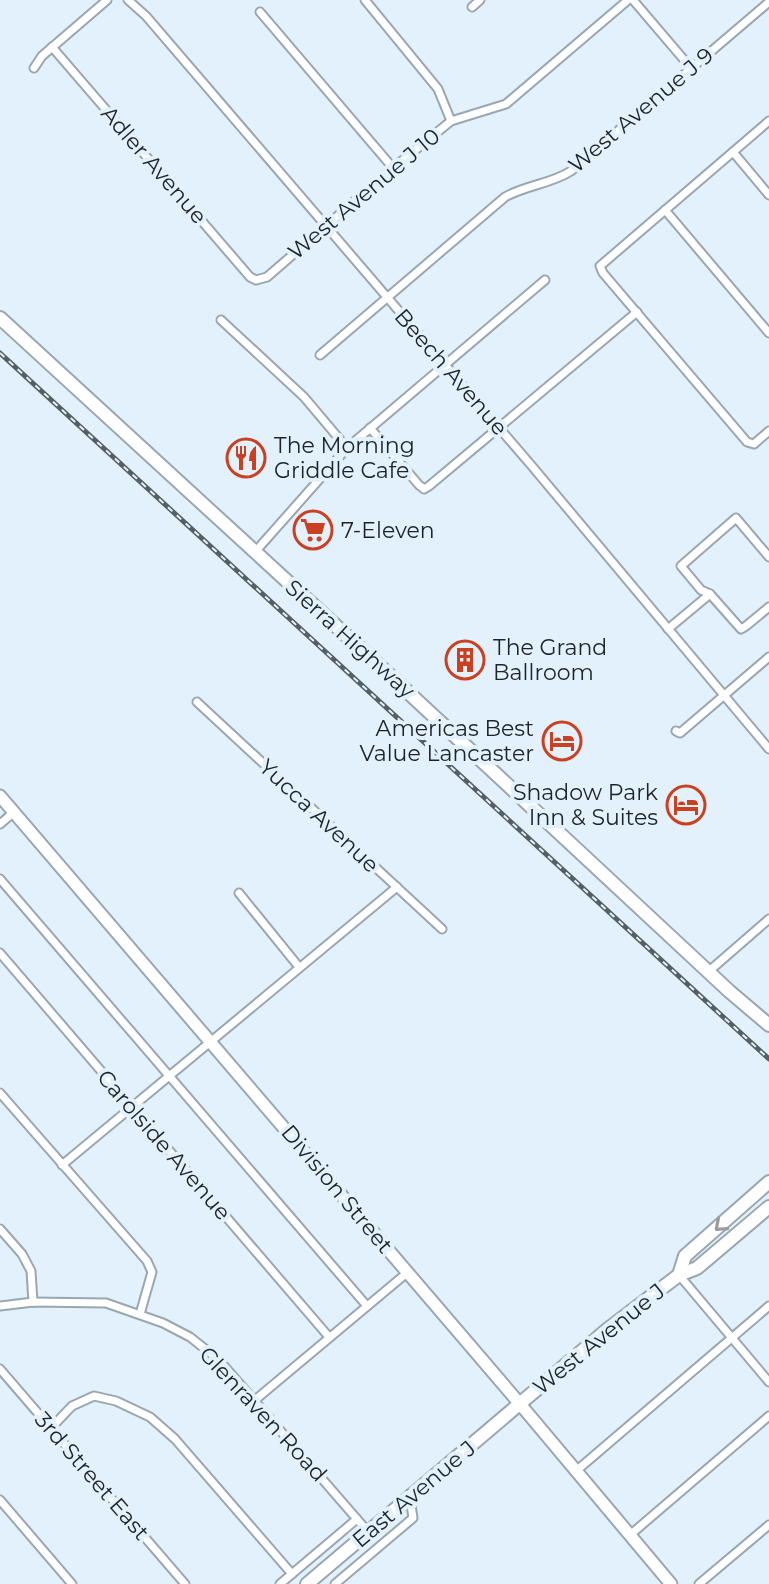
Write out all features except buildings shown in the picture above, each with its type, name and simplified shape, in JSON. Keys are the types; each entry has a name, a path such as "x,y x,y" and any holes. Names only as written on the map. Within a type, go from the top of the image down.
{"main road":[{"name":"Sierra Highway","path":"0,318 769,1025"},
{"name":"Division Street","path":"0,796 671,1584"},
{"name":"West Avenue J","path":"679,1275 685,1256 769,1182"},
{"name":"West Avenue J","path":"520,1404 608,1329 679,1275 697,1268 769,1207"},
{"name":"East Avenue J","path":"307,1584 520,1404"}],"street":[{"path":"34,68 42,56 107,0"},
{"name":"Beech Avenue","path":"128,0 146,16 445,365 769,749"},
{"path":"365,0 438,89 451,121"},
{"path":"472,7 480,0"},
{"path":"631,0 691,68"},
{"name":"West Avenue J 10","path":"256,280 267,277 451,121 506,104 631,0"},
{"name":"West Avenue J 9","path":"320,355 505,197 571,171 769,2"},
{"path":"260,12 393,168"},
{"name":"Adler Avenue","path":"52,47 250,277 256,280"},
{"path":"769,121 600,266 747,442 754,444 769,431"},
{"path":"733,152 769,195"},
{"path":"665,210 769,333"},
{"path":"255,552 347,448 545,280"},
{"path":"370,428 424,489 637,312"},
{"path":"221,320 304,397 347,448"},
{"path":"769,557 736,518 681,566 741,629 769,607"},
{"path":"668,629 710,594"},
{"path":"676,731 680,733 769,657"},
{"name":"Yucca Avenue","path":"197,702 442,929"},
{"path":"0,824 14,812"},
{"path":"0,879 367,1306"},
{"path":"62,1165 397,887"},
{"path":"239,893 299,967"},
{"path":"708,972 769,919"},
{"name":"Carolside Avenue","path":"0,953 329,1337"},
{"path":"0,1093 147,1261 152,1272 140,1314"},
{"path":"0,1229 22,1254 31,1271 33,1302"},
{"path":"255,1400 408,1272"},
{"path":"679,1275 769,1382"},
{"name":"Glenraven Road","path":"0,1306 33,1302 106,1303 163,1323 190,1337 219,1360 369,1533"},
{"path":"576,1471 769,1306"},
{"name":"3rd Street East","path":"0,1369 185,1584"},
{"path":"51,1428 72,1406 94,1396 116,1401 150,1417 175,1439 292,1574"},
{"path":"630,1535 769,1416"},
{"path":"341,1582 413,1518 410,1498"},
{"path":"0,1500 72,1584"},
{"name":"East Avenue J","path":"280,1584 357,1519"},
{"path":"699,1584 769,1525"}],"railway":[{"path":"0,353 769,1059"}],"place":[{"name":"The Morning Griddle Cafe","path":"246,458"},
{"name":"7-Eleven","path":"313,530"},
{"name":"The Grand Ballroom","path":"465,660"},
{"name":"Americas Best Value Lancaster","path":"562,741"},
{"name":"Shadow Park Inn & Suites","path":"686,805"}]}
